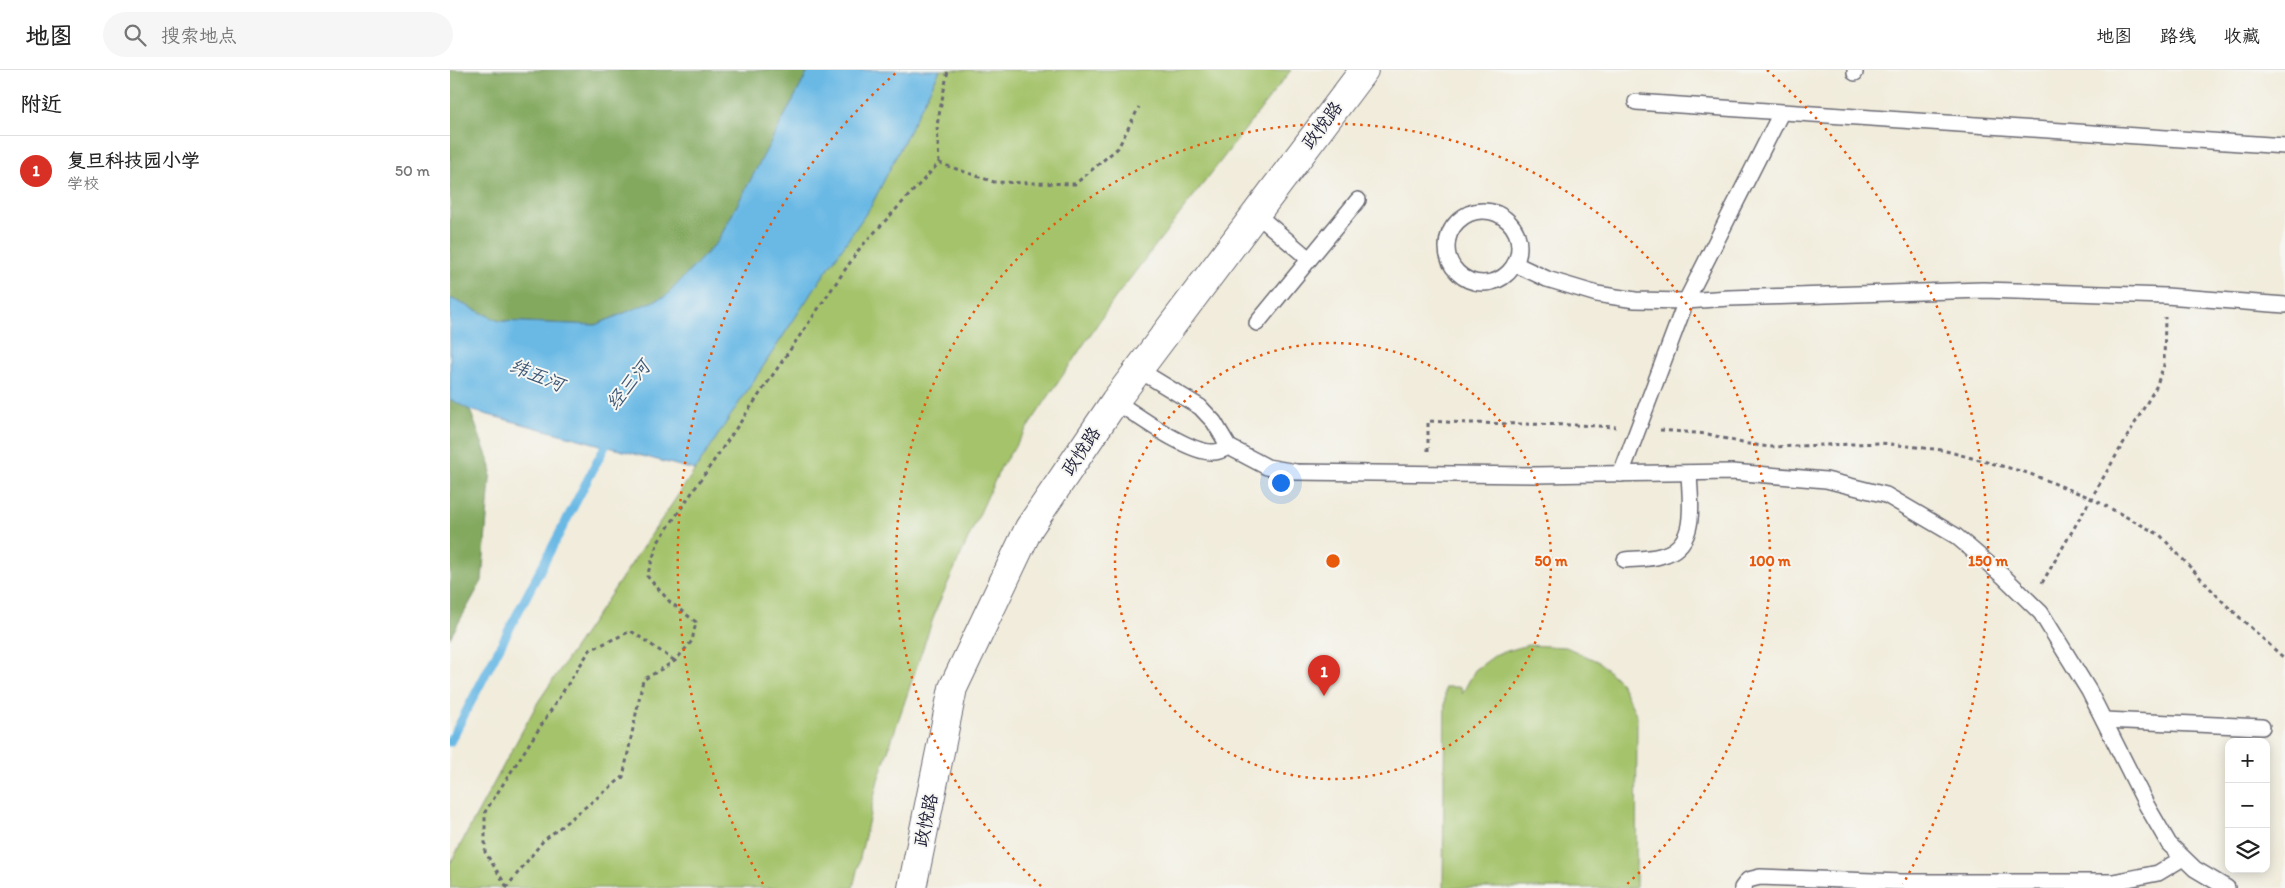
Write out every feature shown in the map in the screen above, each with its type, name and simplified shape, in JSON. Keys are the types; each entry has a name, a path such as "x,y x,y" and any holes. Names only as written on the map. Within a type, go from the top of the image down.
{"street":[{"name":"政悦路","path":"912,888 953,688 1029,528 1115,401 1364,70"}],"lane":[{"path":"1636,102 2285,146"},
{"path":"1621,474 1686,301 1781,113"},
{"path":"1257,323 1358,200"},
{"path":"1487,210 1500,214 1512,225 1519,242 1519,252 1515,264 1498,280 1484,283 1462,277 1453,268 1446,251 1447,239 1455,222 1472,212 1487,210"},
{"path":"1255,213 1309,259"},
{"path":"1515,264 1547,279 1597,294 1635,300 1686,301 1983,290 2166,296 2285,304"},
{"path":"1138,370 1200,407 1214,422 1229,447 1267,467 1296,472 1523,475 1732,472 1826,480 1886,495 1956,536 2004,577 2046,621 2089,691 2169,844 2195,869 2227,888"},
{"path":"1115,401 1190,447 1214,452 1229,447"},
{"path":"1625,560 1660,556 1676,550 1688,533 1691,513 1688,473"},
{"path":"2104,720 2262,727"},
{"path":"1742,888 1748,880 1760,877 1902,882 2113,885 2158,873 2183,858"}],"path":[{"path":"675,661 631,631 590,650 485,812 485,852 506,887 543,841 623,777 642,680 675,661 692,641 696,622 670,602 647,576 658,542 860,248 939,163 937,125 948,70"},
{"path":"939,163 994,182 1075,184 1118,148 1138,107"},
{"path":"2030,603 2156,387 2164,366 2166,296"}],"green space":[{"path":"450,70 809,70 718,241 666,296 595,325 499,321 450,298"},
{"path":"940,70 1291,70 1115,298 1001,467 937,607 878,780 853,888 450,888 450,864 538,702 871,206"},
{"path":"450,399 470,410 491,467 482,581 450,638"},
{"path":"1528,645 1566,647 1599,662 1620,682 1637,716 1636,888 1443,888 1445,687 1461,687 1462,694 1475,670 1497,654"}],"water":[{"name":"纬五河","path":"809,70 940,70 871,206 695,470 470,410 450,399 450,298 499,321 595,325 666,296 718,241"}],"waterway":[{"name":"经三河","path":"450,742 610,437"}],"place":[{"name":"复旦科技园小学","path":"1324,696"}]}
